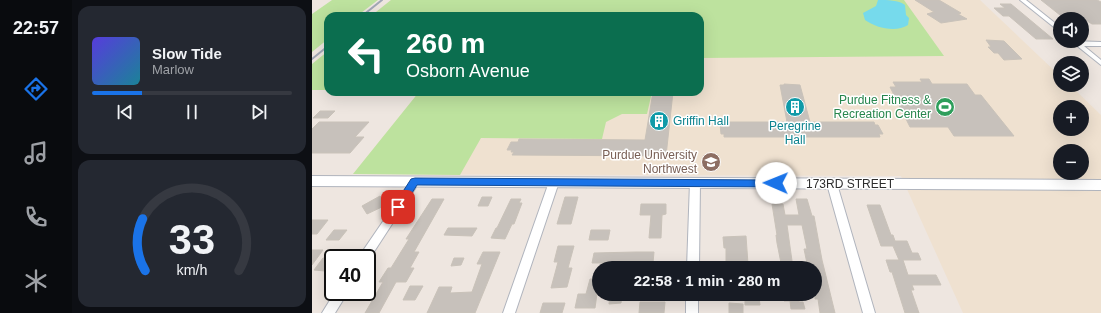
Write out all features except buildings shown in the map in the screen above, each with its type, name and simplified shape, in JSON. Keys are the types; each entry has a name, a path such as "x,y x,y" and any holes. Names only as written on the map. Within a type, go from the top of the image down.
{"street":[{"path":"1023,0 1053,24"},
{"path":"1089,43 1101,44"},
{"path":"1082,48 1101,63"},
{"name":"173RD STREET","path":"312,181 1101,185"},
{"path":"370,249 415,181"},
{"path":"509,313 554,182"},
{"path":"693,261 695,182"},
{"path":"832,184 869,313"},
{"path":"328,313 336,301"},
{"path":"692,301 692,313"}],"shaded area":[{"name":"Purdue University Northwest","path":"391,0 980,0 1053,69 1053,92 1077,92 1086,100 1053,100 1053,136 1089,136 1089,103 1101,115 1101,313 963,313 901,176 353,174 416,96 704,96 704,12 376,12"}],"green space":[{"path":"332,0 378,0 362,12 324,12 324,42 312,52 312,14"},
{"path":"391,0 904,0 944,56 704,58 704,12 376,12"},
{"path":"324,54 324,90 312,90 312,64"},
{"path":"416,96 651,96 647,114 622,114 606,122 602,139 481,138 460,175 353,174"}],"water":[{"path":"878,0 896,1 905,5 906,15 909,18 908,25 898,29 892,29 880,27 865,20 863,13 876,6"}],"railway":[{"path":"367,12 382,0"},
{"path":"312,59 324,49"}],"place":[{"name":"Peregrine Hall","path":"795,107"},
{"name":"Purdue Fitness & Recreation Center","path":"945,107"},
{"name":"Griffin Hall","path":"659,121"},
{"name":"Purdue University Northwest","path":"711,162"}],"route":[{"path":"398,207 415,181 776,183"}]}
